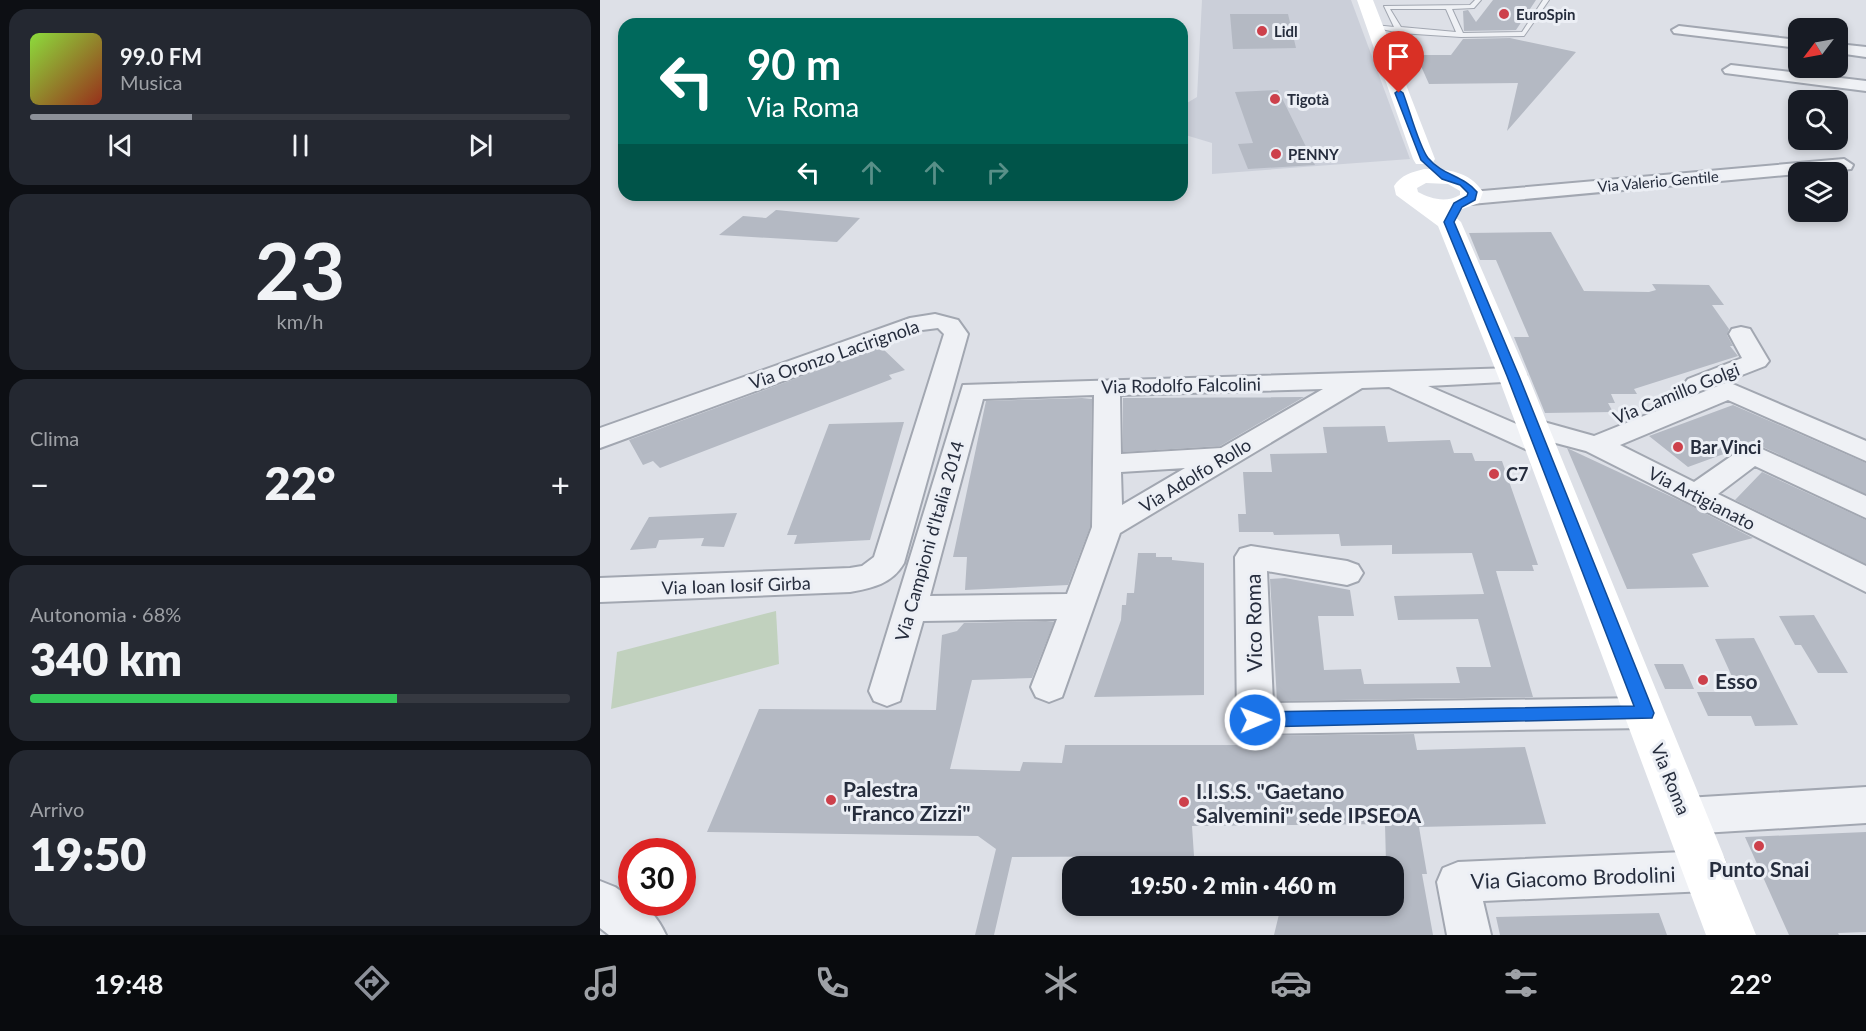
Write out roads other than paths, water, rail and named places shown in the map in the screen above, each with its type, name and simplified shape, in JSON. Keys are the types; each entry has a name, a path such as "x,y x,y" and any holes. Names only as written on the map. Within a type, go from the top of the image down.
{"street":[{"path":"1374,4 1375,27 1424,159 1457,197"},
{"path":"1679,30 1788,43"},
{"path":"1848,50 1866,52"},
{"path":"1731,70 1866,86"},
{"path":"1412,180 1418,165 1424,159"},
{"name":"Via Valerio Gentile","path":"1457,197 1845,159"},
{"path":"1424,176 1457,197 1423,204 1407,195 1404,186 1424,176"},
{"name":"Via Roma","path":"1457,197 1513,376 1547,436 1645,713 1731,935"},
{"name":"Via Oronzo Lacirignola","path":"600,439 625,427 918,323 945,322 953,327 956,334 888,563 872,576"},
{"name":"Via Camillo Golgi","path":"1547,436 1756,361 1741,334"},
{"name":"Via Rodolfo Falcolini","path":"972,391 1513,376"},
{"name":"Via Rodolfo Falcolini","path":"1390,380 1547,436"},
{"name":"Via Adolfo Rollo","path":"1107,527 1356,381"},
{"path":"1049,687 1107,527 1107,387"},
{"path":"1596,445 1728,390 1866,452"},
{"name":"Via Campioni d'Italia 2014","path":"887,691 972,391"},
{"name":"Via Artigianato","path":"1547,436 1596,445 1866,580"},
{"path":"1696,495 1753,454 1866,508"},
{"path":"1107,464 1226,457"},
{"name":"Vico Roma","path":"1347,573 1251,556 1255,720 1645,713"},
{"name":"Via Ioan Iosif Girba","path":"600,590 850,580 872,576"},
{"path":"910,609 1079,606"},
{"path":"1686,816 1866,805"},
{"name":"Via Giacomo Brodolini","path":"1469,935 1458,882 1707,871"},
{"path":"600,902 644,935"}],"lane":[{"path":"1455,21 1478,0"},
{"path":"1375,27 1461,35 1524,34 1546,0"},
{"path":"1374,4 1472,7"},
{"path":"1374,4 1400,31"},
{"path":"1415,7 1419,15"},
{"path":"1449,7 1461,35"},
{"path":"1424,23 1428,32"}],"place":[{"name":"EuroSpin","path":"1504,14"},
{"name":"Lidl","path":"1262,31"},
{"name":"Tigotà","path":"1275,99"},
{"name":"PENNY","path":"1276,154"},
{"name":"Bar Vinci","path":"1678,447"},
{"name":"C7","path":"1494,474"},
{"name":"Esso","path":"1703,680"},
{"name":"Palestra \"Franco Zizzi\"","path":"831,800"},
{"name":"I.I.S.S. \"Gaetano Salvemini\" sede IPSEOA","path":"1184,802"},
{"name":"Punto Snai","path":"1759,846"}]}
